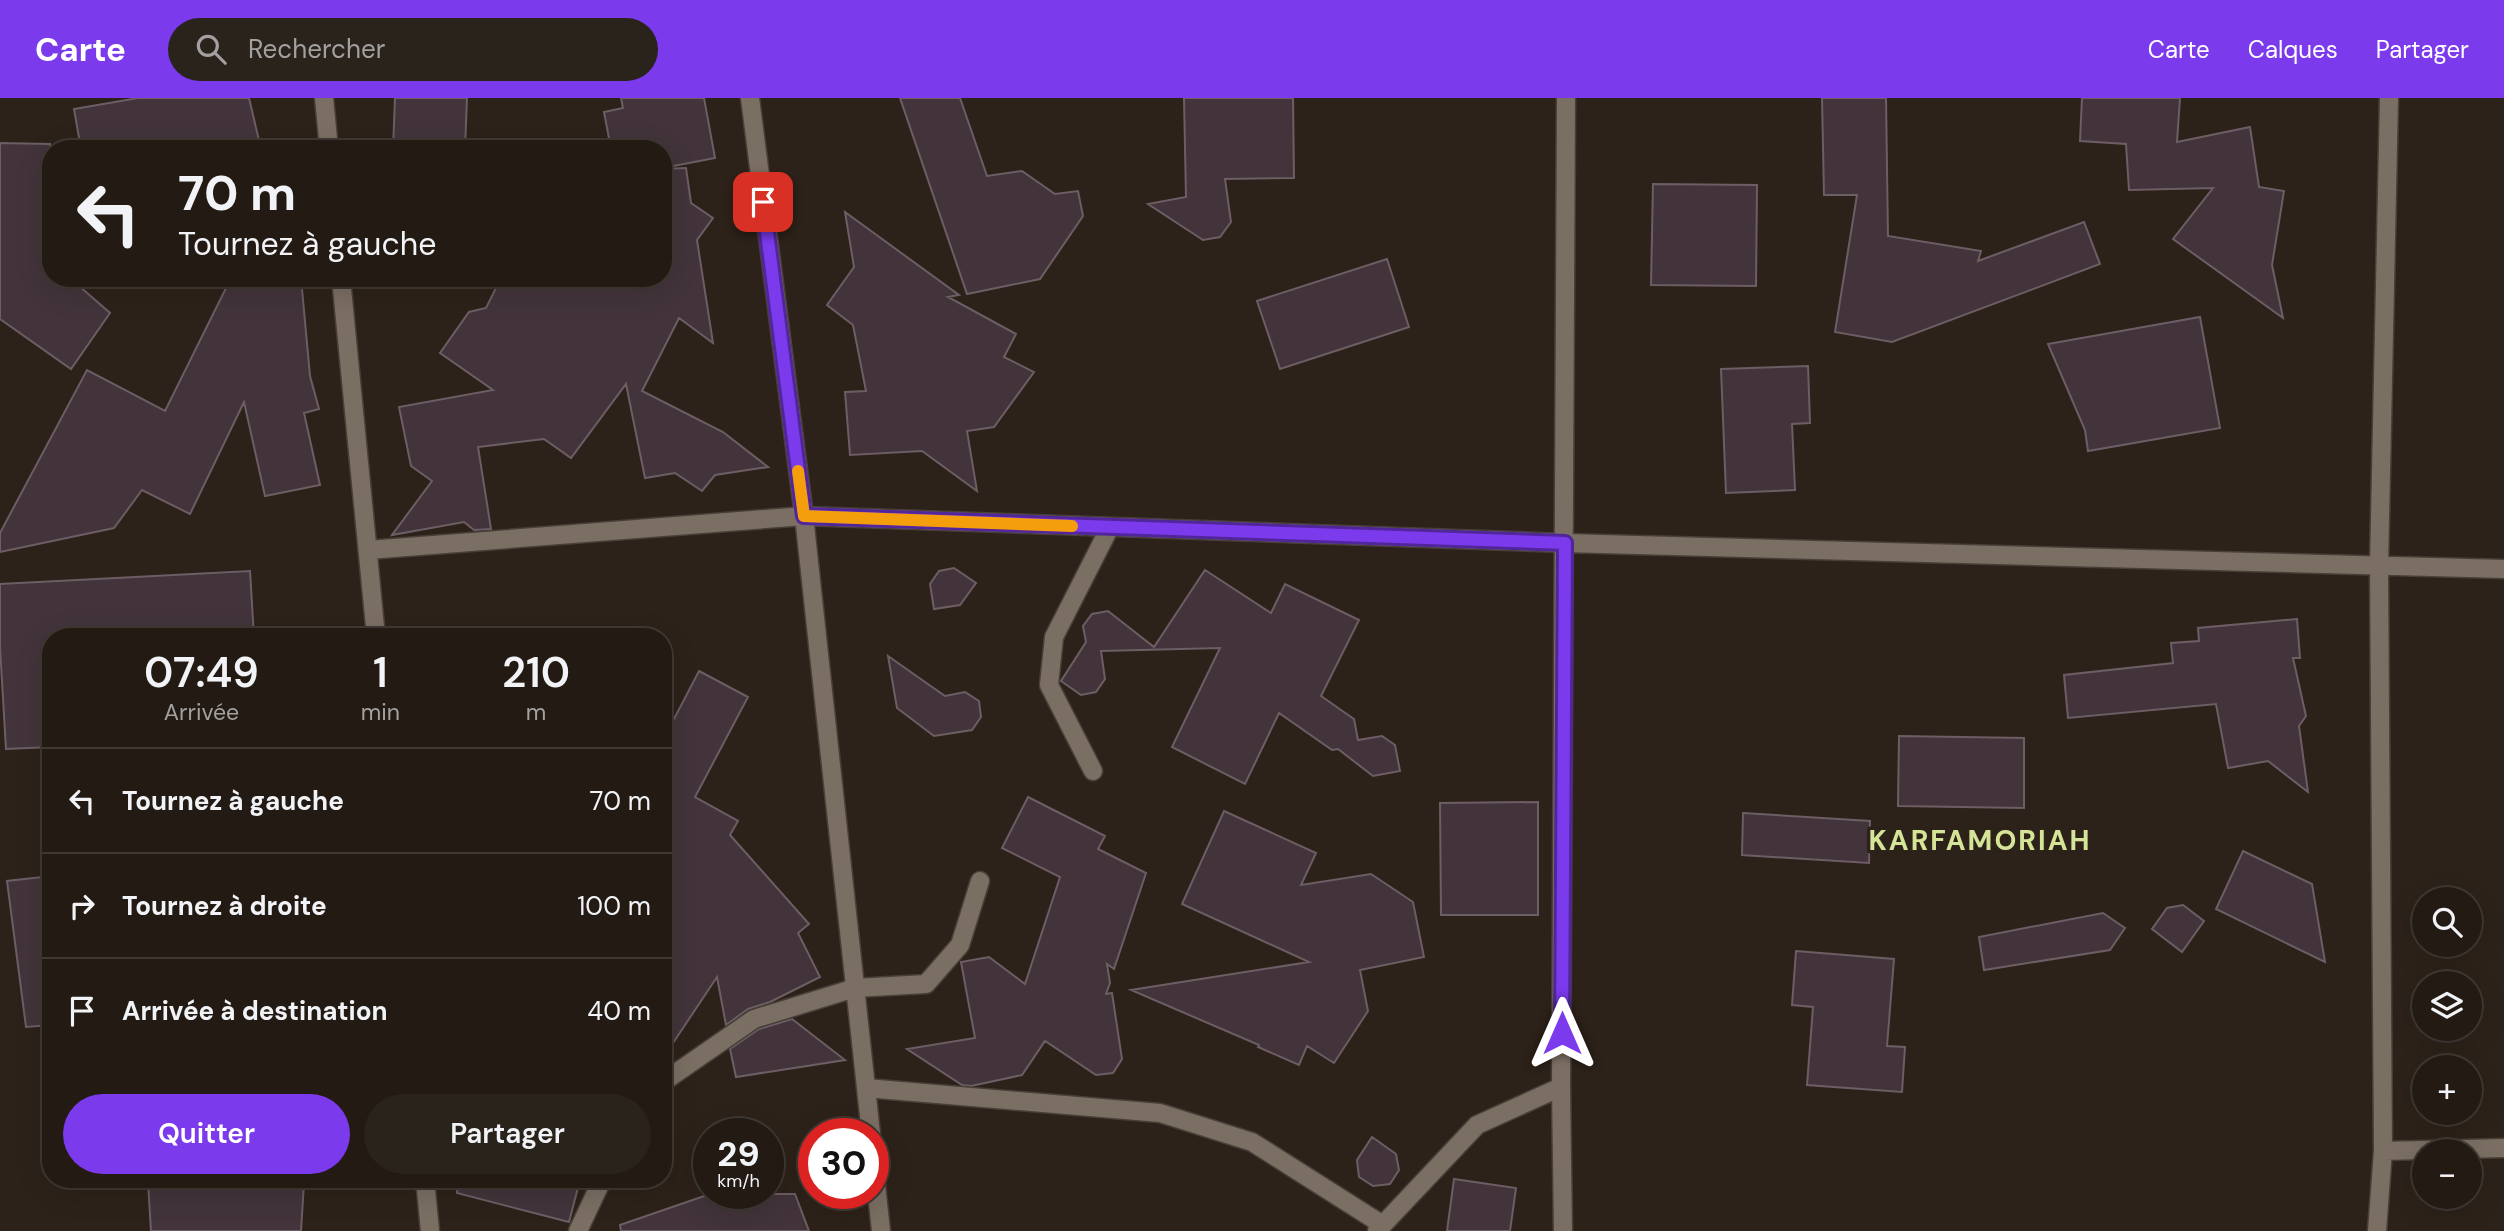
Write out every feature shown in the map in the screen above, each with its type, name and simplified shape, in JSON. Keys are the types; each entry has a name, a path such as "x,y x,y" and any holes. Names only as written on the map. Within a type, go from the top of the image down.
{"street":[{"path":"324,98 328,140"},
{"path":"750,98 804,516 869,1118"},
{"path":"1563,1231 1561,1087 1566,98"},
{"path":"2377,1231 2384,1151 2379,566 2389,98"},
{"path":"342,287 375,628"},
{"path":"368,550 804,516 1565,543 2504,569"},
{"path":"1093,771 1049,685 1054,637 1110,527"},
{"path":"672,1076 754,1019 855,988 926,984 960,945 980,881"},
{"path":"866,1088 1160,1113 1252,1142 1380,1228 1477,1125 1561,1087"},
{"path":"2384,1151 2504,1148"},
{"path":"426,1188 430,1231"},
{"path":"578,1231 598,1188"},
{"path":"879,1209 881,1231"}],"building":[{"path":"138,98 249,98 259,140 79,140 74,109"},
{"path":"395,98 467,98 465,140 393,140"},
{"path":"621,98 704,98 715,158 672,166 672,140 609,140 604,112 623,108"},
{"path":"900,98 960,98 987,176 1022,171 1055,194 1078,191 1083,216 1040,279 967,294"},
{"path":"1184,98 1293,98 1294,178 1225,179 1231,222 1220,237 1203,240 1148,204 1186,197"},
{"path":"1822,98 1886,98 1888,236 1981,251 1978,261 2084,222 2100,264 1892,342 1835,332 1857,195 1824,195"},
{"path":"2082,98 2180,98 2177,142 2250,127 2259,187 2284,191 2272,265 2283,318 2173,239 2213,188 2129,190 2126,144 2080,141"},
{"path":"0,143 42,144 42,287 80,287 110,313 71,369 0,319"},
{"path":"686,168 691,203 713,218 697,240 713,343 679,318 642,391 723,432 768,467 715,475 702,491 675,473 645,478 626,384 571,458 544,439 478,447 491,529 474,530 464,522 392,535 432,481 411,466 399,407 493,390 440,353 469,312 486,308 496,287 672,287 672,169"},
{"path":"1653,184 1757,185 1756,286 1651,285"},
{"path":"845,212 959,295 948,297 1016,334 1004,357 1034,372 994,427 967,431 977,491 922,451 850,455 845,392 866,391 853,325 827,305 854,267"},
{"path":"1387,259 1409,327 1280,369 1257,301"},
{"path":"227,287 302,287 310,376 319,409 304,413 320,485 265,496 244,402 190,514 142,490 114,528 0,552 0,533 87,370 165,411"},
{"path":"2200,317 2220,428 2088,451 2085,430 2048,344"},
{"path":"1808,366 1810,423 1792,424 1795,490 1726,493 1721,369"},
{"path":"954,568 976,583 960,605 934,609 930,584 939,571"},
{"path":"1205,570 1271,613 1285,584 1359,620 1321,696 1354,719 1358,740 1382,736 1395,745 1400,771 1373,776 1338,749 1332,750 1279,713 1245,784 1172,747 1220,648 1101,651 1105,679 1096,692 1081,695 1061,681 1086,642 1083,626 1092,614 1108,611 1154,647"},
{"path":"250,571 253,628 42,628 42,747 6,749 0,647 0,584"},
{"path":"2297,619 2300,658 2293,658 2306,716 2299,726 2308,792 2268,761 2228,768 2216,704 2068,718 2064,675 2173,663 2171,643 2199,641 2198,628"},
{"path":"888,656 945,696 965,692 979,701 981,717 972,730 934,736 897,708"},
{"path":"699,671 748,697 695,797 738,821 730,835 809,924 798,933 820,977 770,1002 748,1009 726,1025 717,977 672,1044 672,723"},
{"path":"1899,736 2024,738 2024,808 1898,806"},
{"path":"1028,797 1105,836 1098,849 1146,873 1114,969 1107,964 1110,983 1106,994 1112,993 1122,1059 1113,1073 1096,1075 1045,1041 1022,1075 971,1086 962,1085 907,1049 975,1038 961,962 989,957 1025,984 1060,877 1002,848"},
{"path":"1538,802 1538,915 1441,915 1440,803"},
{"path":"1224,811 1316,853 1301,885 1371,874 1413,902 1424,957 1360,970 1368,1011 1334,1063 1307,1046 1299,1065 1131,990 1309,962 1182,904"},
{"path":"1743,813 1870,821 1869,863 1742,855"},
{"path":"2243,851 2312,884 2325,962 2216,909"},
{"path":"42,877 42,1026 26,1027 7,881"},
{"path":"2183,905 2204,921 2182,952 2152,929 2167,908"},
{"path":"2103,913 2125,928 2110,950 1984,970 1979,937"},
{"path":"1796,951 1894,959 1887,1046 1905,1047 1902,1092 1807,1085 1813,1007 1792,1005"},
{"path":"792,1019 845,1060 736,1077 730,1049 759,1029"},
{"path":"1372,1137 1396,1154 1399,1170 1390,1184 1373,1186 1359,1177 1357,1160"},
{"path":"1454,1179 1516,1188 1510,1231 1447,1231"},
{"path":"148,1188 304,1188 301,1231 151,1231"},
{"path":"457,1188 578,1188 569,1222 457,1193"},
{"path":"784,1194 795,1194 798,1209 801,1209 809,1231 621,1231 620,1225 693,1200 693,1209 784,1209"}],"slow traffic":[{"path":"798,471 804,516 1072,526"}],"district":[{"name":"KARFAMORIAH","path":"1980,840"}],"route":[{"path":"763,202 804,516 1565,543 1562,1033"}]}
